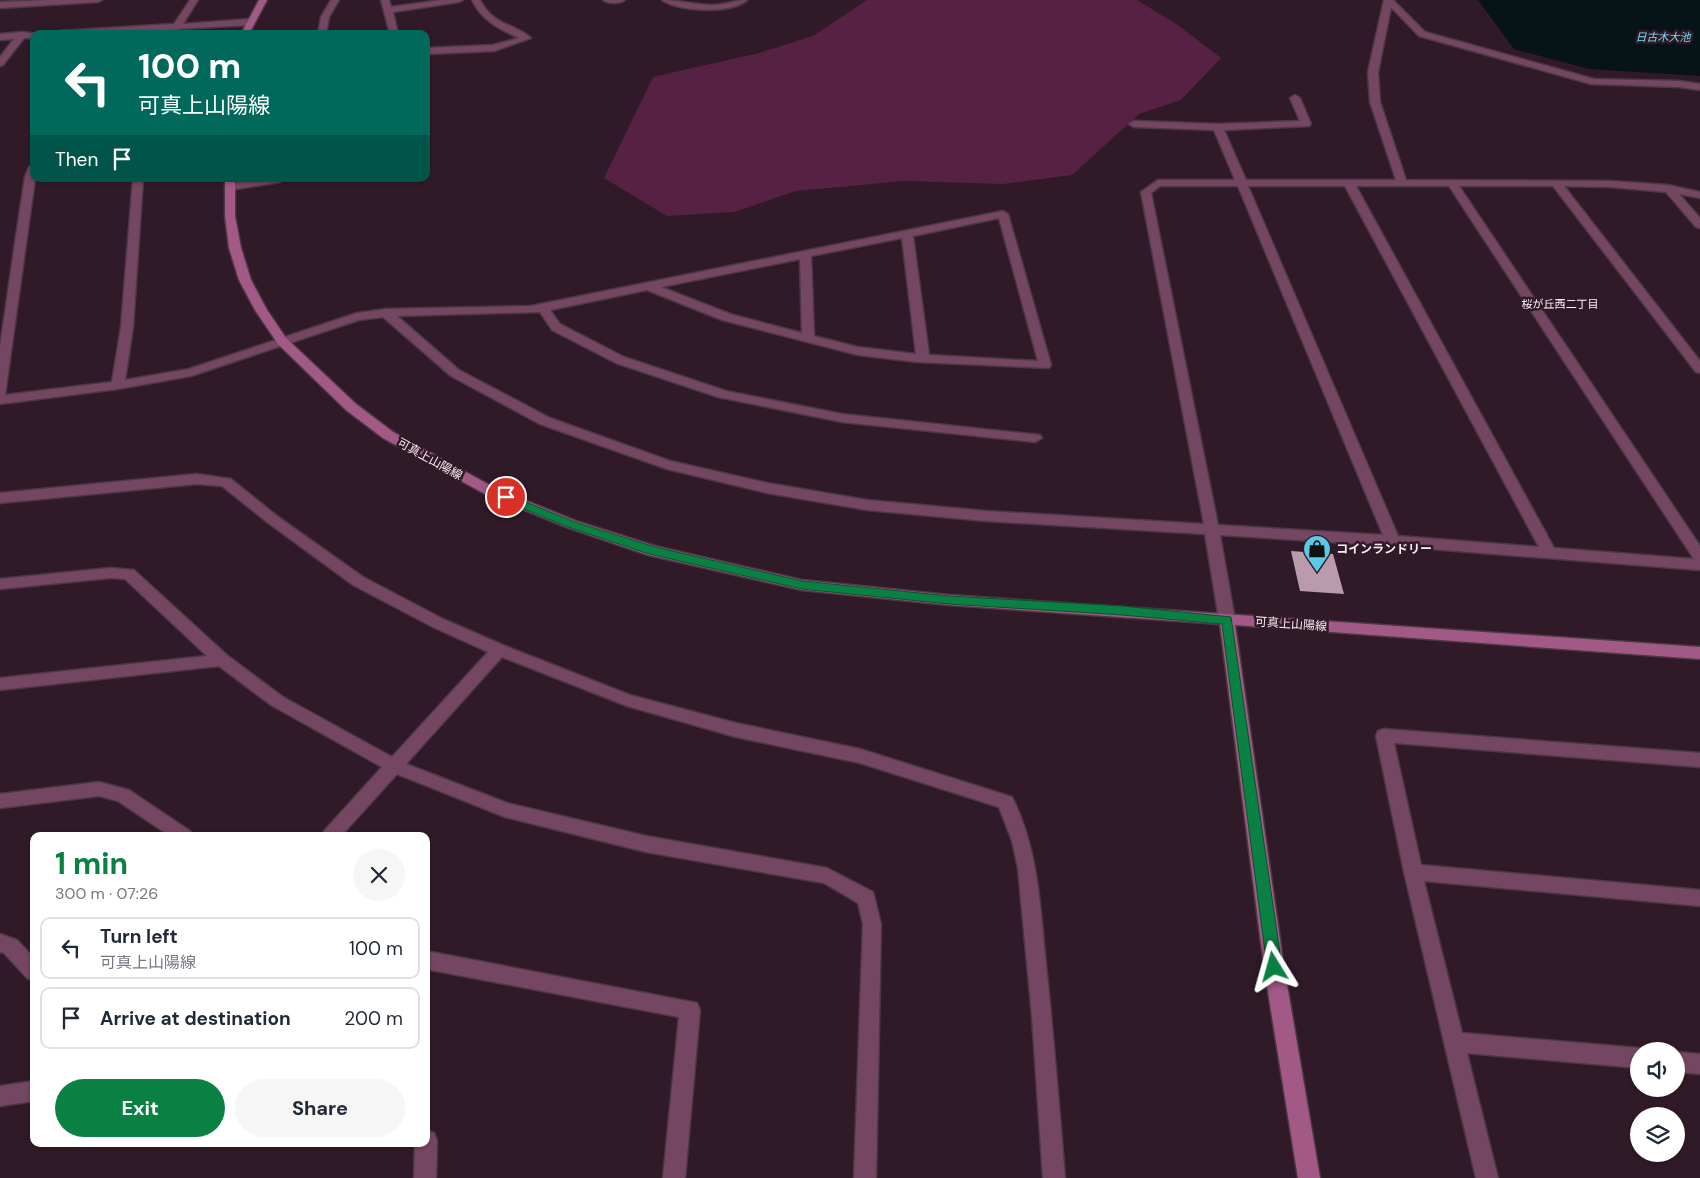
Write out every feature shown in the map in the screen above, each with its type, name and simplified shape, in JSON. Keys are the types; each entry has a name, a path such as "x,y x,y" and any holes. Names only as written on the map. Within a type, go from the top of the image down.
{"main road":[{"path":"247,30 263,0"},
{"name":"可真上山陽線","path":"230,183 231,224 235,248 245,280 261,310 282,341 351,407 388,435 490,490 572,524 653,551 802,585 949,600 1122,610 1227,620 1700,653"},
{"path":"1227,620 1274,967 1309,1178"}],"street":[{"path":"0,5 40,1 98,0"},
{"path":"174,30 194,0"},
{"path":"323,30 325,17 335,0"},
{"path":"385,0 393,30"},
{"path":"388,10 459,0"},
{"path":"430,52 494,48 527,38 495,23 478,6 476,0"},
{"path":"607,0 621,0"},
{"path":"666,0 708,9 721,8 743,0"},
{"path":"1402,183 1375,102 1373,72 1388,0 1422,34 1594,82 1679,84 1700,87"},
{"path":"174,30 250,22"},
{"path":"0,63 22,35"},
{"path":"0,37 30,35"},
{"path":"1134,124 1218,127 1306,124 1295,98"},
{"path":"1218,127 1393,541"},
{"path":"0,393 30,178"},
{"path":"118,384 127,327 138,182"},
{"path":"230,183 242,182"},
{"path":"1227,620 1212,531 1146,192 1158,183 1556,183 1668,188 1700,195"},
{"path":"1349,183 1549,554"},
{"path":"1452,183 1700,557"},
{"path":"1556,183 1700,369"},
{"path":"1668,188 1700,225"},
{"path":"0,400 191,372 357,317 386,313 531,310 1003,214 1045,365 923,358 858,351 726,317 650,287"},
{"path":"907,234 923,358"},
{"path":"805,255 808,338"},
{"path":"543,308 556,327 620,360 723,394 842,418 1035,438"},
{"path":"386,313 455,373 545,421 666,465 767,488 867,505 986,516 1393,541 1700,565"},
{"path":"0,498 197,479 226,482 272,519 358,581 438,622 499,650 627,700 736,730 860,756 1006,802 1021,841 1027,868 1042,1016 1054,1178"},
{"path":"0,584 110,573 129,574 222,660 277,701 394,766 505,810 646,844 827,876 866,898 872,924 865,1178"},
{"path":"334,832 499,650"},
{"path":"0,684 222,660"},
{"path":"1487,1178 1413,872 1384,736 1700,760"},
{"path":"0,801 99,789 123,795 178,832"},
{"path":"1413,872 1700,898"},
{"path":"0,944 10,946 30,968"},
{"path":"430,961 690,1010 674,1178"},
{"path":"1455,1042 1630,1057"},
{"path":"1685,1063 1700,1064"},
{"path":"0,1096 30,1092"},
{"path":"425,1178 428,1147"}],"shaded area":[{"path":"867,0 1137,0 1178,25 1221,58 1181,100 1139,114 1072,175 1003,184 904,181 796,191 734,212 667,216 604,178 653,77 759,53 813,36"}],"water":[{"name":"日古木大池","path":"1478,0 1700,0 1700,76 1589,69 1514,49"}],"building":[{"name":"コインランドリー","path":"1291,551 1333,554 1344,594 1300,591"}],"place":[{"name":"コインランドリー","path":"1317,573"}],"district":[{"name":"桜が丘西二丁目","path":"1560,304"}],"route":[{"path":"506,497 572,524 653,551 802,585 949,600 1122,610 1227,620 1274,967"}]}
